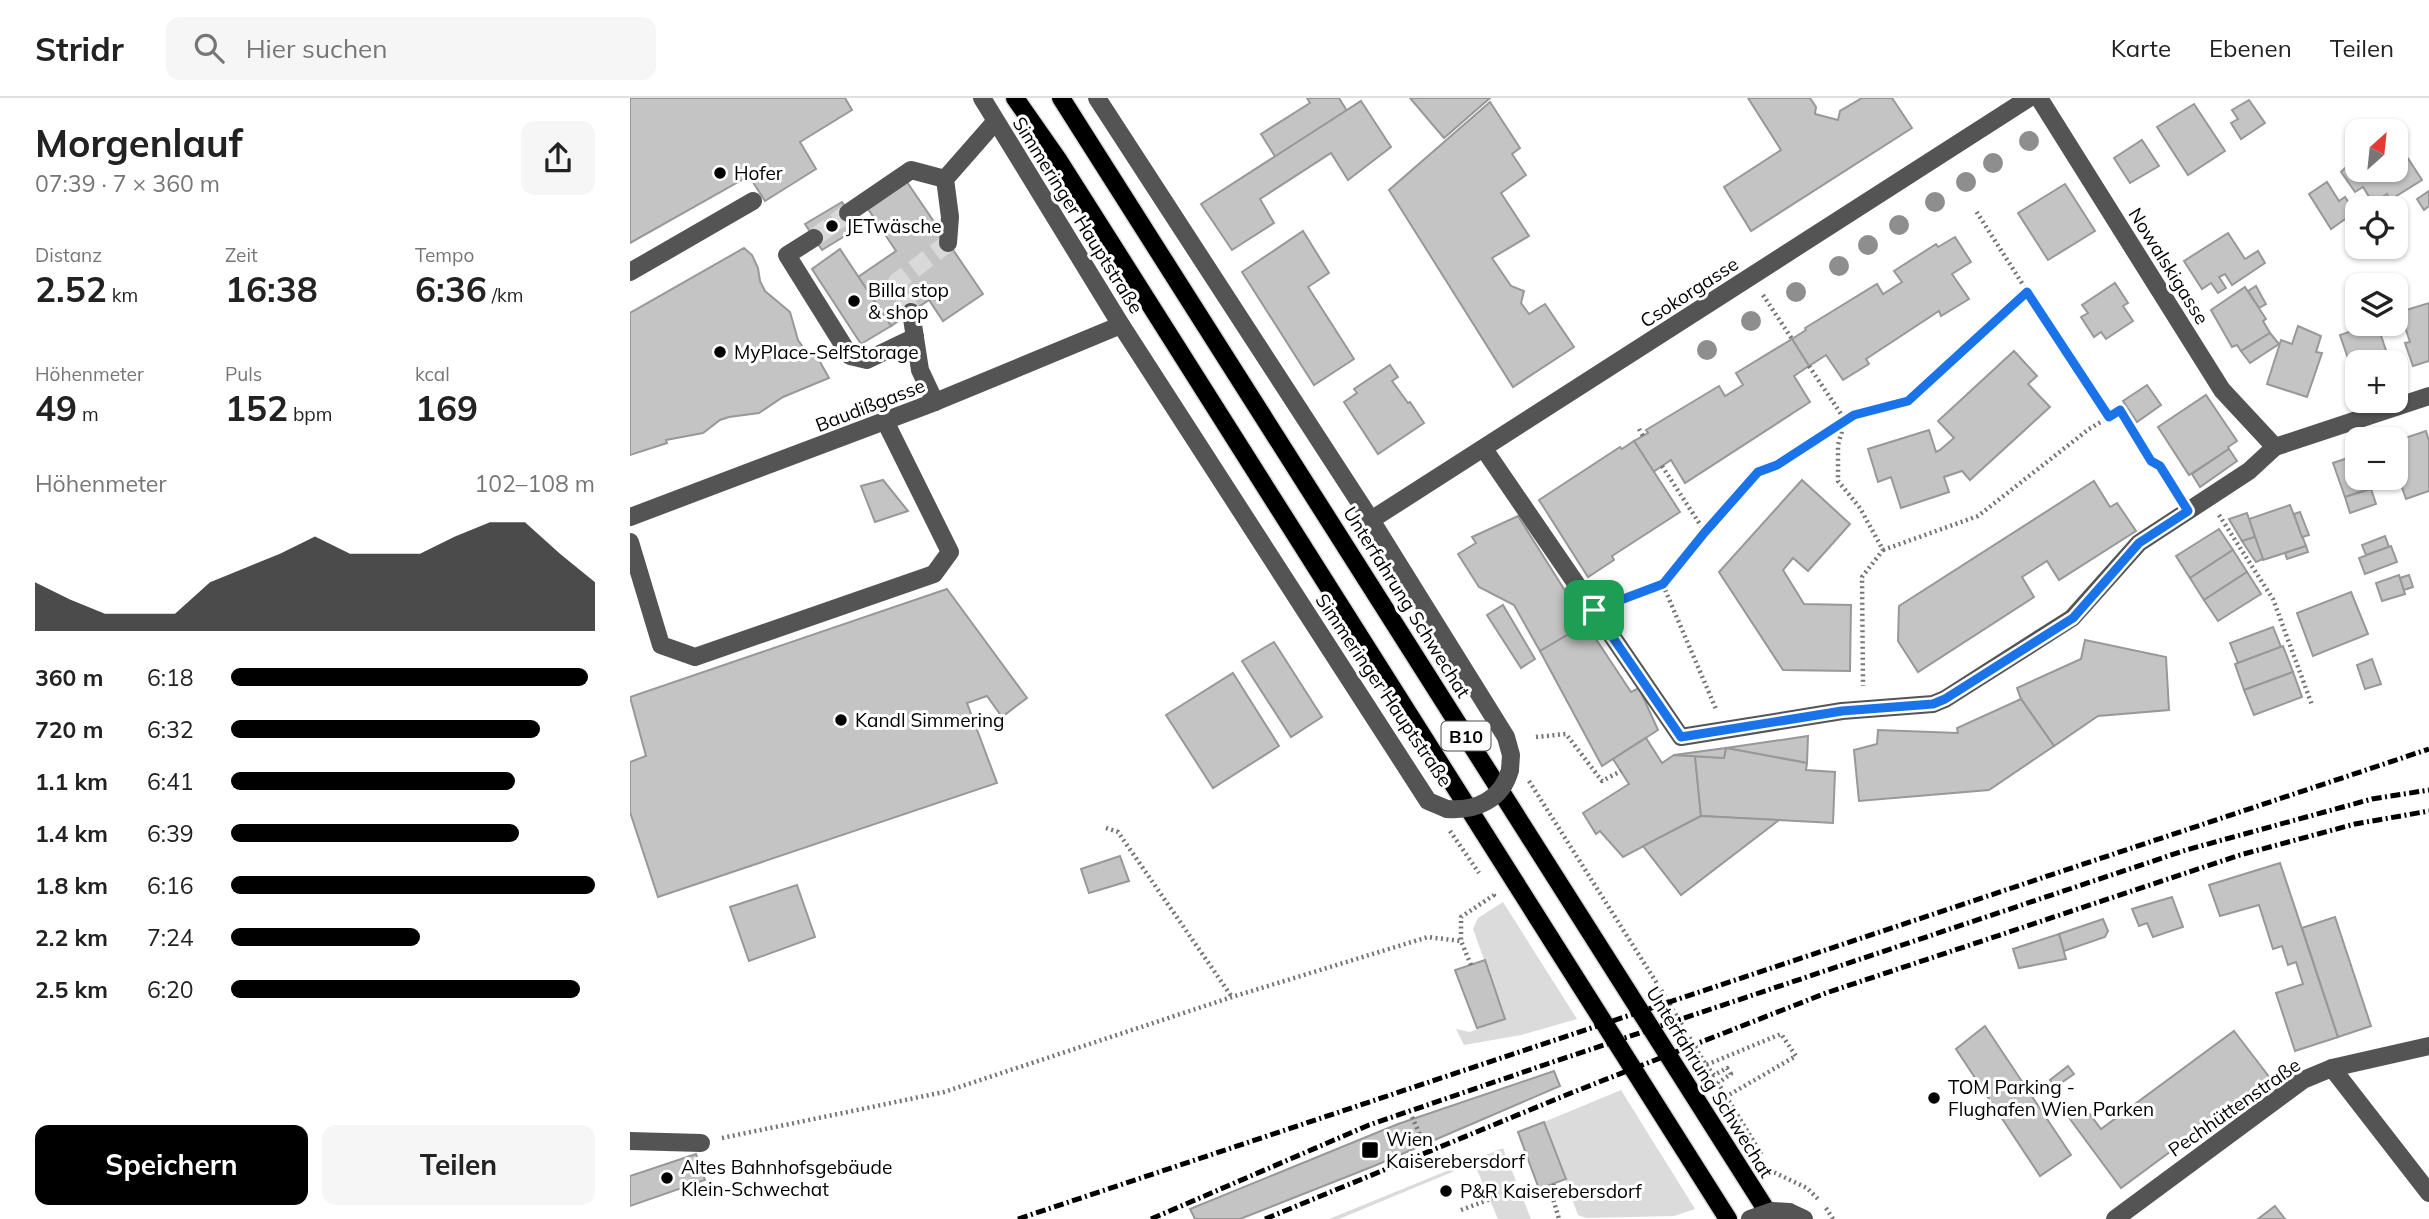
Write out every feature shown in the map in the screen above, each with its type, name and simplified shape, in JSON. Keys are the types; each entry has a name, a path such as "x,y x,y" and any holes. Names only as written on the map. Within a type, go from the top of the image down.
{"main road":[{"name":"Simmeringer Hauptstraße","path":"1015,98 1059,161 1728,1219"},
{"name":"Unterfahrung Schwechat","path":"1062,98 1772,1219"}],"street":[{"name":"Simmeringer Hauptstraße","path":"982,98 1121,325 1428,801 1447,809 1482,805 1504,785 1510,771 1511,755 1506,737 1371,520 1097,98"},
{"name":"Csokorgasse","path":"1371,520 2029,98"},
{"name":"Nowalskigasse","path":"2039,98 2222,390 2275,447"},
{"path":"948,243 950,217 945,179 995,122"},
{"path":"848,213 911,170 945,179"},
{"path":"630,272 752,201"},
{"path":"814,238 787,255 850,356 867,360 915,337"},
{"path":"911,312 919,370 935,402"},
{"name":"Baudißgasse","path":"630,517 935,402 1121,325"},
{"path":"1484,449 1681,737 1863,709 1933,704 1945,699 2073,618 2139,543 2249,471 2275,447 2429,396"},
{"path":"630,542 661,645 695,657 934,574 950,552 885,421"},
{"name":"Pechhüttenstraße","path":"2115,1219 2303,1080 2332,1068 2429,1046"},
{"path":"2332,1068 2429,1193"},
{"path":"630,1141 701,1143"},
{"path":"1750,1219 1773,1211 1797,1215"}],"path":[{"path":"1976,211 2109,417"},
{"path":"1751,277 1793,339"},
{"path":"1594,610 1663,584 1758,472 1777,465 1854,415 1908,401 2027,292"},
{"path":"1810,366 1845,420 1838,446 1838,481 1860,508 1883,550"},
{"path":"1863,709 1862,578 1883,550 1978,516 2089,429 2120,410 2151,461 2160,466 2188,511"},
{"path":"1639,429 1643,436"},
{"path":"1662,466 1705,532"},
{"path":"2208,498 2273,599 2312,705"},
{"path":"1663,584 1726,730"},
{"path":"1536,737 1566,734 1602,781 1621,771"},
{"path":"1527,778 1706,1065 1714,1075 1727,1068 1731,1074 1718,1083 1773,1172"},
{"path":"1428,801 1494,895 1461,917 1461,941 1471,965"},
{"path":"1106,828 1118,832 1232,997"},
{"path":"701,1143 944,1092 1232,997 1428,937 1461,941"},
{"path":"1706,1065 1781,1034 1796,1056 1727,1097"},
{"path":"1412,1117 1425,1146"},
{"path":"1554,1184 1552,1195 1559,1219"},
{"path":"1461,1210 1520,1188 1552,1195"}],"shaded area":[{"path":"1503,902 1577,1019 1521,1035 1464,1045 1456,1029 1470,1032 1505,1018 1473,929 1478,918"},
{"path":"1621,1090 1695,1209 1674,1216 1586,1218 1578,1215 1544,1122"},
{"path":"1503,1148 1531,1219 1498,1219 1474,1163 1339,1219 1329,1219"}],"building":[{"name":"Hofer","path":"630,98 845,98 852,110 800,142 816,169 765,201 749,176 630,243"},
{"path":"1307,98 1339,98 1347,111 1276,158 1261,134 1310,103"},
{"path":"1410,98 1490,98 1444,138"},
{"path":"1748,98 1810,98 1816,107 1815,114 1838,120 1840,111 1862,98 1892,98 1912,128 1751,231 1724,187 1781,150"},
{"path":"2249,100 2265,123 2241,139 2231,123 2238,119 2232,110"},
{"path":"1361,101 1391,147 1348,180 1331,153 1260,199 1274,223 1232,250 1201,204"},
{"path":"1490,102 1520,148 1512,154 1526,175 1501,193 1529,236 1492,258 1511,286 1524,291 1521,303 1529,314 1545,304 1574,347 1513,387 1389,190"},
{"path":"2194,104 2225,151 2188,175 2157,127"},
{"path":"2142,140 2159,166 2130,183 2114,158"},
{"path":"2408,158 2422,180 2396,196 2369,196 2363,187 2355,192 2348,182 2408,182"},
{"path":"907,182 983,294 943,321 929,300 891,326 858,277 896,251 868,209"},
{"path":"2327,182 2339,201 2345,197 2345,219 2331,229 2309,194"},
{"path":"2065,184 2095,231 2048,260 2018,213"},
{"path":"2429,191 2429,206 2424,210 2417,199"},
{"name":"JETwäsche","path":"842,202 858,228 822,250 805,224"},
{"path":"1303,231 1329,273 1308,287 1354,359 1314,385 1242,272"},
{"path":"2228,233 2245,259 2258,251 2265,263 2232,285 2225,274 2219,277 2226,288 2218,293 2211,283 2202,289 2184,261"},
{"path":"1955,237 1971,262 1952,274 1969,299 1941,316 1939,311 1866,359 1869,364 1843,380 1826,355 1809,366 1792,339 1806,330 1805,328 1877,284 1883,294 1902,282 1894,271 1936,244 1938,247"},
{"name":"MyPlace-SelfStorage","path":"744,248 752,255 765,291 790,312 798,340 805,350 819,360 829,378 783,397 759,413 729,417 720,420 703,433 666,440 667,443 630,455 630,313"},
{"name":"Billa stop & shop","path":"840,249 891,326 861,344 812,269"},
{"path":"2115,283 2128,303 2123,306 2133,321 2106,339 2101,332 2094,337 2081,317 2088,313 2082,305"},
{"path":"2256,286 2266,304 2259,308 2248,291"},
{"path":"2245,287 2266,319 2263,321 2270,333 2241,351 2237,345 2232,347 2211,310"},
{"path":"2429,303 2429,361 2413,366 2405,343 2410,342 2408,310"},
{"path":"2298,326 2321,336 2316,352 2322,353 2307,397 2267,384 2281,340 2292,344"},
{"path":"2270,333 2279,344 2250,363 2241,351"},
{"path":"2340,335 2381,336 2386,350 2345,350"},
{"path":"1792,339 1809,366 1794,376 1810,402 1685,483 1671,460 1653,472 1634,441 1648,433 1646,430 1719,386 1725,396 1743,385 1736,373"},
{"path":"2014,351 2037,376 2028,384 2050,407 1970,480 1962,471 1944,477 1949,492 1901,508 1891,477 1878,482 1868,449 1929,430 1936,452 1940,450 1954,438 1938,421"},
{"path":"1390,365 1398,377 1392,381 1424,423 1378,454 1344,402 1357,393 1354,389"},
{"path":"2147,385 2161,405 2137,422 2123,401"},
{"path":"2206,395 2237,441 2189,475 2158,427"},
{"path":"2426,431 2429,441 2429,491 2406,499 2403,490 2408,490 2408,437"},
{"path":"1634,441 1680,512 1612,556 1614,560 1588,577 1539,500 1620,447 1622,449"},
{"path":"2229,449 2237,461 2200,487 2192,474"},
{"path":"2345,459 2345,490 2366,490 2345,497 2333,463"},
{"path":"883,480 908,511 875,522 861,486"},
{"path":"1802,480 1850,524 1808,571 1793,558 1783,570 1804,604 1851,605 1850,671 1783,670 1719,572"},
{"path":"2094,481 2110,507 2117,503 2136,531 2059,580 2047,561 2022,577 2034,597 1918,672 1898,641 1899,606"},
{"path":"2371,490 2376,504 2350,513 2345,497"},
{"path":"2290,505 2306,546 2263,560 2249,519"},
{"path":"2300,512 2309,535 2302,537 2294,514"},
{"path":"2247,513 2255,537 2242,541 2229,519"},
{"path":"1518,516 1586,624 1540,651 1514,605 1479,587 1458,554 1476,543 1472,537"},
{"path":"2219,529 2233,550 2190,578 2176,556"},
{"path":"2385,536 2389,547 2366,555 2362,545"},
{"path":"2255,537 2263,559 2256,562 2242,541"},
{"path":"2306,546 2308,552 2287,559 2285,553"},
{"path":"2391,546 2397,562 2365,574 2359,558"},
{"path":"2233,550 2247,572 2204,600 2190,578"},
{"path":"2247,572 2261,594 2218,621 2204,600"},
{"path":"2399,575 2405,594 2382,601 2376,583"},
{"path":"2409,575 2413,587 2404,590 2400,578"},
{"path":"947,589 1027,698 1002,717 987,696 967,703 997,783 658,897 630,812 630,762 646,756 630,697"},
{"path":"2351,592 2368,634 2313,656 2297,613"},
{"path":"1503,605 1535,659 1521,668 1487,615"},
{"path":"1586,624 1631,692 1639,688 1658,730 1602,766 1540,651"},
{"path":"2273,627 2281,647 2238,663 2230,643"},
{"path":"2085,640 2166,657 2169,710 2098,716 2054,746 2021,699 2017,688 2081,659"},
{"path":"1274,642 1322,717 1291,737 1242,661"},
{"path":"2283,646 2293,672 2244,690 2235,664"},
{"path":"2372,659 2381,684 2365,689 2357,665"},
{"path":"2293,672 2302,697 2254,715 2244,690"},
{"path":"1233,673 1279,746 1213,788 1166,715"},
{"path":"2021,699 2054,746 1989,790 1859,801 1854,750 1877,744 1878,730 1958,733 1957,728"},
{"path":"1808,736 1807,763 1726,748"},
{"path":"1646,738 1662,763 1674,755 1695,756 1701,816 1623,857 1600,831 1596,834 1583,813 1629,784 1613,759"},
{"path":"1726,748 1807,763 1806,770 1835,772 1833,823 1701,816 1695,756 1724,758"},
{"path":"1726,748 1724,758 1674,755"},
{"path":"1701,816 1779,820 1681,895 1643,846"},
{"path":"1120,856 1129,881 1089,893 1081,869"},
{"path":"2280,863 2338,1037 2295,1051 2276,993 2303,984 2296,962 2288,965 2282,946 2273,949 2259,905 2220,916 2209,885"},
{"path":"797,885 815,937 749,961 730,907"},
{"path":"2172,897 2183,927 2153,937 2147,923 2139,926 2132,909"},
{"path":"2335,917 2371,1026 2338,1037 2302,928"},
{"path":"2103,919 2108,931 2105,937 2064,951 2059,934"},
{"path":"2059,934 2066,959 2019,968 2013,949"},
{"path":"1485,960 1505,1019 1477,1028 1455,970"},
{"path":"1985,1026 2071,1155 2040,1176 1956,1049"},
{"path":"2234,1031 2270,1078 2121,1188 2067,1115 2082,1104 2101,1129"},
{"path":"2068,1066 2074,1074 2055,1087 2050,1080"},
{"path":"1554,1071 1560,1086 1374,1166 1240,1219 1195,1219 1190,1209 1398,1124"},
{"path":"1544,1122 1566,1179 1539,1189 1518,1132"},
{"name":"Altes Bahnhofsgebäude Klein-Schwechat","path":"696,1154 705,1180 630,1206 630,1176"},
{"path":"2275,1206 2285,1219 2258,1219"}],"tunnel":[{"path":"814,238 848,213"},
{"path":"911,312 897,282 948,243"}],"railway":[{"path":"1018,1219 2429,749"},
{"path":"1151,1219 1369,1125 1547,1064 2186,850 2372,799 2429,790"},
{"path":"1265,1219 1571,1093 1826,993 2240,855 2355,824 2429,811"}],"place":[{"name":"Hofer","path":"720,173"},
{"name":"JETwäsche","path":"832,226"},
{"name":"Billa stop & shop","path":"854,301"},
{"name":"MyPlace-SelfStorage","path":"720,352"},
{"name":"Kandl Simmering","path":"841,720"},
{"name":"TOM Parking - Flughafen Wien Parken","path":"1934,1098"},
{"name":"Wien Kaiserebersdorf","path":"1370,1150"},
{"name":"Altes Bahnhofsgebäude Klein-Schwechat","path":"667,1178"},
{"name":"P&R Kaiserebersdorf","path":"1446,1191"}],"route":[{"path":"2027,292 2109,417 2120,410 2151,461 2160,466 2188,511 2139,543 2073,618 1933,704 1842,711 1681,737 1594,610 1663,584 1758,472 1777,465 1854,415 1908,401 2027,292"}]}
